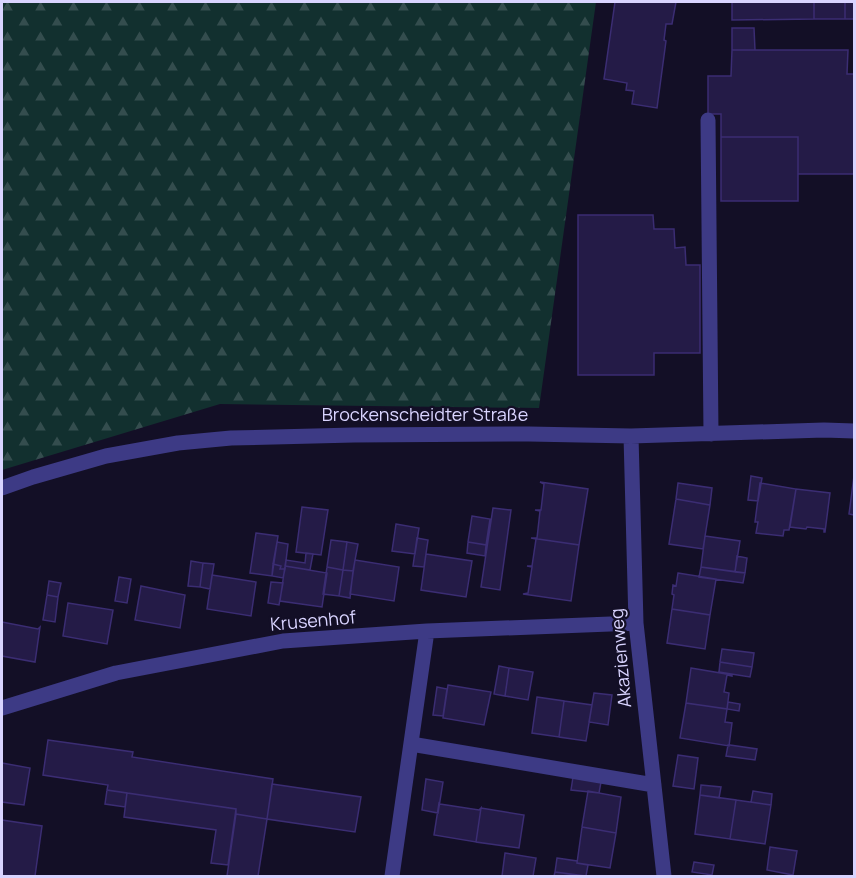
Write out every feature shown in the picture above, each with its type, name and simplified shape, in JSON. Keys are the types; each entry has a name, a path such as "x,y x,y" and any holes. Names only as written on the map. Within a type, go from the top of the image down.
{"street":[{"path":"708,120 711,434"},
{"name":"Brockenscheidter Straße","path":"2,488 106,456 178,443 231,438 529,434 631,436 855,431"},
{"name":"Akazienweg","path":"631,436 636,623 664,876"},
{"name":"Krusenhof","path":"2,708 116,673 283,641 427,631 636,623"},
{"path":"392,876 427,631"},
{"path":"411,744 654,785"}],"green space":[{"path":"2,2 596,2 539,408 220,404 2,470"}],"building":[{"path":"615,2 676,2 672,24 666,24 664,40 666,41 657,108 632,104 634,91 626,90 627,83 604,79"},
{"path":"732,2 814,2 814,19 732,20"},
{"path":"814,2 845,2 845,19 814,19"},
{"path":"845,2 854,2 854,19 845,19"},
{"path":"732,28 754,28 755,50 732,50"},
{"path":"732,50 848,50 847,74 854,74 854,174 798,174 798,137 721,137 721,114 708,114 708,76 731,76"},
{"path":"721,137 798,137 798,201 721,201"},
{"path":"578,215 653,215 654,229 674,229 675,248 685,247 686,265 700,265 700,353 654,353 654,375 578,375"},
{"path":"751,476 762,478 758,501 748,500"},
{"path":"854,476 854,515 849,514"},
{"path":"540,482 588,489 579,545 531,538 537,538 540,511 535,510 541,510 544,484"},
{"path":"678,483 712,488 710,505 676,499"},
{"path":"760,483 796,489 789,530 784,530 783,536 756,533 758,522 755,522"},
{"path":"796,489 830,493 825,532 824,529 790,527"},
{"path":"676,499 710,505 703,549 669,544"},
{"path":"302,507 328,510 321,555 296,552"},
{"path":"493,508 511,510 500,590 481,587"},
{"path":"472,516 490,519 486,545 468,542"},
{"path":"396,524 419,528 415,554 392,551"},
{"path":"256,533 278,536 272,576 250,573"},
{"path":"705,536 740,541 735,572 701,567"},
{"path":"417,538 428,540 424,567 413,566"},
{"path":"531,538 579,545 571,601 523,594 528,593 532,567 527,566 532,566 536,539"},
{"path":"331,540 347,542 343,570 327,567"},
{"path":"277,542 288,544 285,569 280,569 281,566 273,564"},
{"path":"347,542 358,544 353,571 343,570"},
{"path":"468,542 486,545 485,556 467,553"},
{"path":"306,553 313,554 310,570 285,566 286,560 305,563"},
{"path":"426,554 472,561 466,597 421,590"},
{"path":"737,556 747,558 745,573 735,572"},
{"path":"355,560 399,567 394,601 350,594"},
{"path":"191,561 203,563 200,587 188,586"},
{"path":"203,563 214,564 210,589 200,587"},
{"path":"273,564 281,566 280,569 285,569 283,578 272,576"},
{"path":"285,566 327,573 322,607 280,601"},
{"path":"327,567 343,570 339,596 323,594"},
{"path":"701,567 745,573 743,583 699,577"},
{"path":"343,570 353,571 350,598 339,596"},
{"path":"678,573 716,579 710,615 672,609 673,585 676,586"},
{"path":"212,575 256,582 251,616 207,609"},
{"path":"119,577 131,579 127,603 115,601"},
{"path":"49,581 61,583 58,597 47,595"},
{"path":"271,582 283,583 279,605 268,603"},
{"path":"141,586 185,595 180,628 135,620"},
{"path":"47,595 58,597 55,622 43,620"},
{"path":"68,603 113,610 107,644 63,636"},
{"path":"672,609 710,615 705,649 667,643"},
{"path":"2,622 38,629 40,627 35,662 2,656"},
{"path":"722,649 754,653 752,667 720,662"},
{"path":"720,662 752,667 750,677 719,672"},
{"path":"499,666 509,668 505,696 494,694"},
{"path":"509,668 533,672 528,700 505,696"},
{"path":"691,668 732,675 727,675 724,692 729,693 727,709 686,703"},
{"path":"448,685 491,692 484,725 443,718"},
{"path":"437,687 447,689 443,716 433,715"},
{"path":"594,693 612,695 608,725 589,722"},
{"path":"537,697 564,701 559,737 532,733"},
{"path":"564,701 592,705 586,741 559,737"},
{"path":"728,702 740,704 739,711 727,709"},
{"path":"686,703 727,709 725,722 732,723 729,746 680,738"},
{"path":"48,740 133,752 132,757 273,779 267,819 236,814 236,809 107,790 108,785 43,775"},
{"path":"728,745 757,749 755,760 726,756"},
{"path":"678,755 698,758 694,789 673,786"},
{"path":"2,763 30,768 24,805 2,802"},
{"path":"573,777 601,782 599,793 571,790"},
{"path":"426,779 443,782 438,813 422,810"},
{"path":"272,784 361,797 355,832 267,819"},
{"path":"701,785 721,787 719,798 700,795"},
{"path":"107,790 127,793 125,807 105,804"},
{"path":"588,791 621,797 616,833 582,827"},
{"path":"753,791 772,794 771,805 751,802"},
{"path":"127,793 236,809 228,865 211,863 216,830 124,817"},
{"path":"700,795 736,800 730,839 695,834"},
{"path":"736,800 771,805 765,844 730,839"},
{"path":"439,803 479,810 481,808 476,842 434,835"},
{"path":"481,808 524,815 519,848 476,842"},
{"path":"236,814 267,819 258,876 227,876"},
{"path":"2,820 42,826 35,876 2,876"},
{"path":"582,827 616,833 610,868 577,863"},
{"path":"770,847 797,851 793,875 767,870"},
{"path":"505,853 536,858 533,876 502,876"},
{"path":"557,858 588,865 586,876 555,872"},
{"path":"694,862 714,865 712,875 692,872"},
{"path":"555,872 582,876 554,876"}]}
